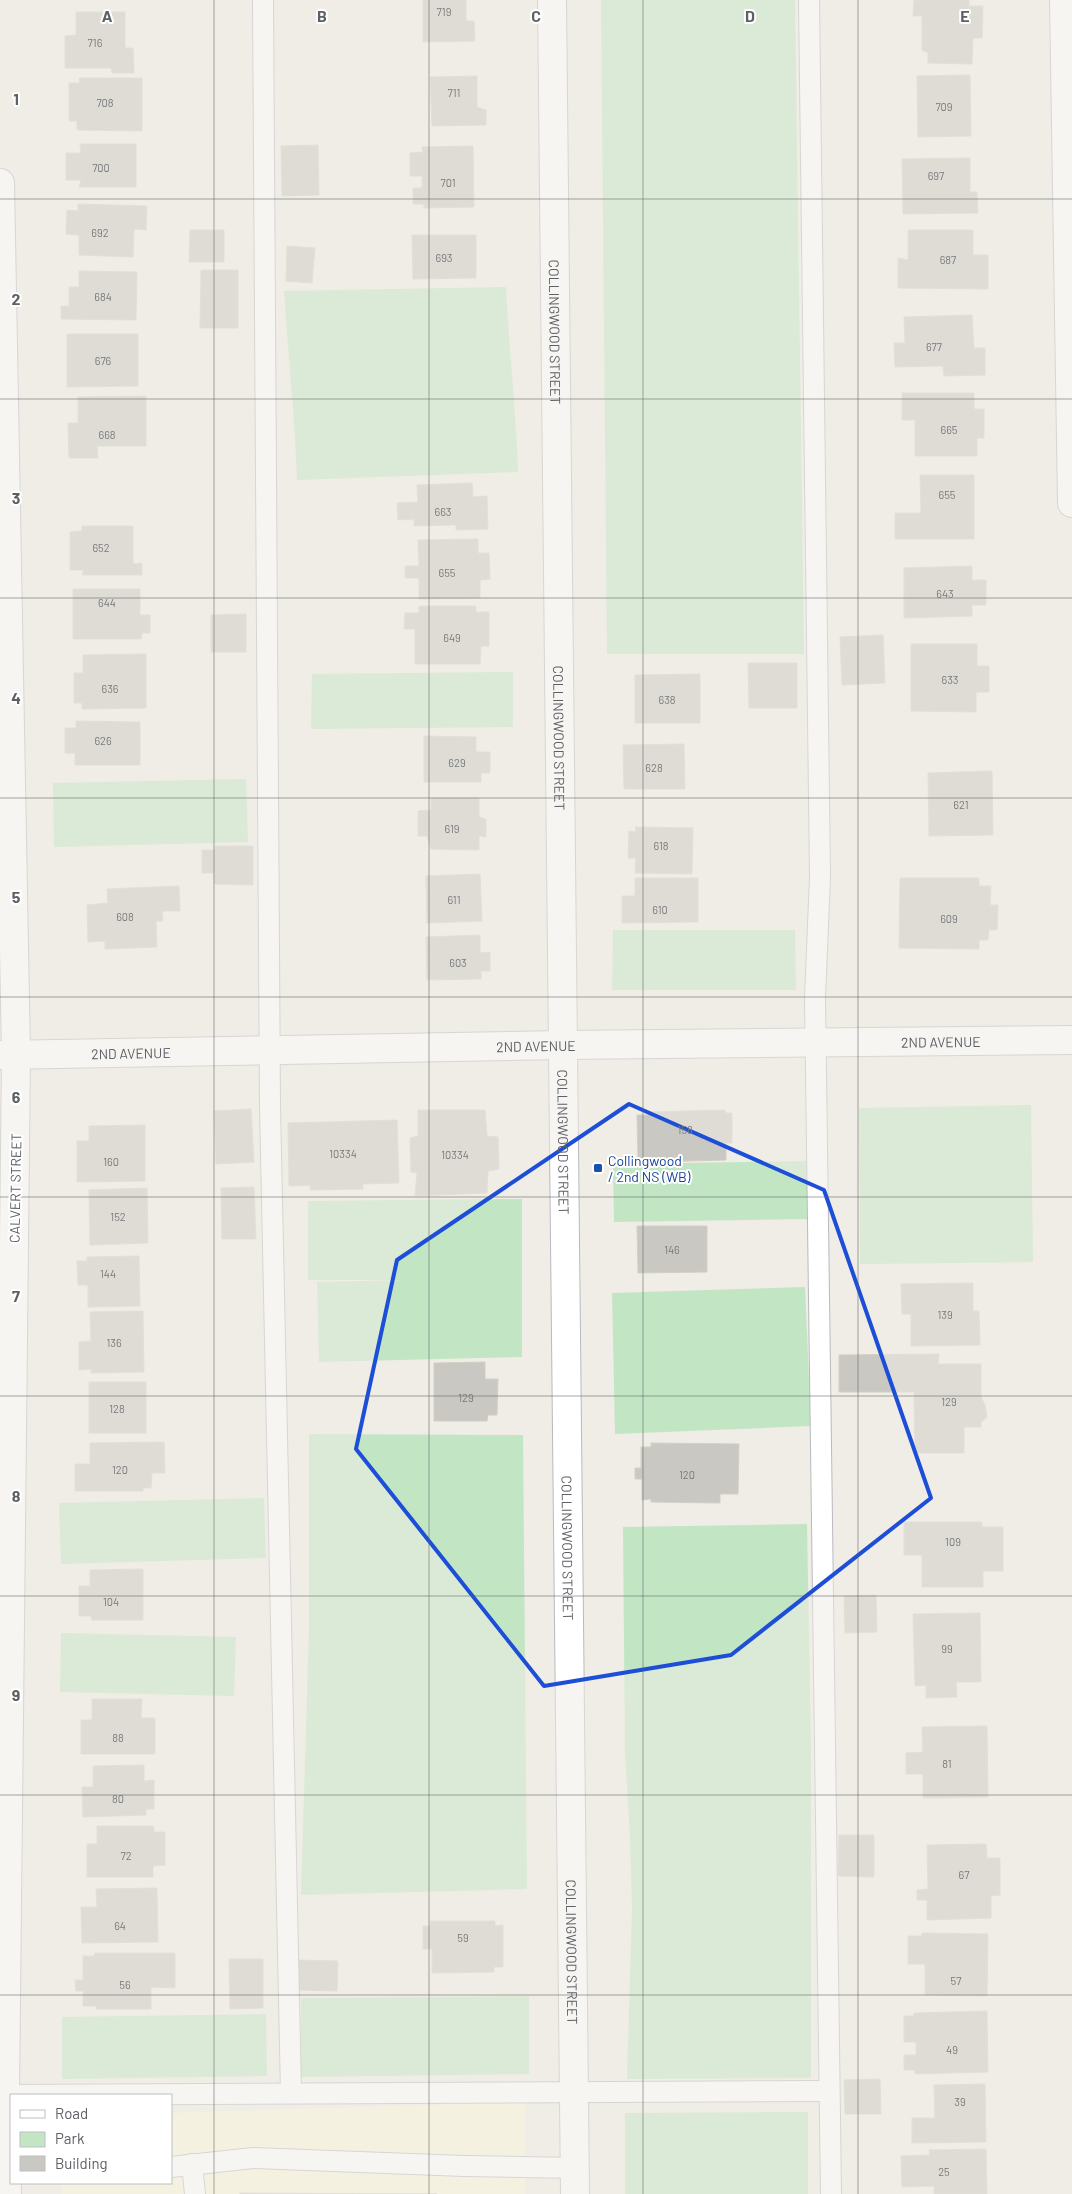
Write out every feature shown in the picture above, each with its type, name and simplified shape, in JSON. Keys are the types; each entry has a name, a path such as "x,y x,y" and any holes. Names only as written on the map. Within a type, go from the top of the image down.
{"street":[{"name":"COLLINGWOOD STREET","path":"552,0 575,2181"},
{"path":"1064,0 1072,503"},
{"name":"CALVERT STREET","path":"0,183 8,1055 3,2095 6,2177"},
{"name":"2ND AVENUE","path":"8,1055 562,1045 1072,1040"}],"lane":[{"path":"263,0 270,1050 291,2093"},
{"path":"809,0 820,877 815,998 831,2194"},
{"path":"147,2094 829,2091"},
{"path":"172,2167 253,2158 444,2166 575,2181"},
{"path":"192,2164 195,2194"}],"highlighted area":[{"path":"629,1104 824,1190 931,1498 731,1655 544,1686 356,1449 397,1260"}],"shaded area":[{"path":"525,2102 525,2194 61,2194 61,2184 172,2184 172,2113"}],"green space":[{"path":"601,0 795,0 804,654 607,654"},
{"path":"506,287 518,472 297,480 284,291"},
{"path":"513,672 513,727 311,729 312,674"},
{"path":"246,779 248,842 54,847 53,783"},
{"path":"613,930 795,930 796,990 612,990"},
{"path":"1031,1105 1033,1262 860,1264 859,1108"},
{"path":"809,1161 810,1219 614,1222 613,1164"},
{"path":"522,1199 522,1357 319,1362 317,1282 407,1280 308,1280 308,1201"},
{"path":"805,1287 811,1426 615,1434 612,1293"},
{"path":"309,1434 523,1435 527,1889 301,1895 309,1630"},
{"path":"264,1498 266,1558 61,1564 59,1503"},
{"path":"807,1524 811,1749 811,2078 627,2079 632,1909 625,1755 623,1527"},
{"path":"61,1633 236,1637 234,1696 60,1692"},
{"path":"529,1996 529,2074 301,2077 301,1998"},
{"path":"266,2014 267,2076 62,2079 62,2017"},
{"path":"808,2112 808,2194 625,2194 625,2113"}],"building":[{"path":"423,0 466,0 466,21 474,21 475,41 423,42"},
{"path":"914,0 969,0 969,6 983,6 982,38 973,38 972,64 928,63 928,53 922,50 922,16 913,16"},
{"path":"76,12 125,12 125,48 133,48 134,73 112,73 111,68 65,68 65,36 76,35"},
{"path":"970,75 971,136 918,137 917,76"},
{"path":"477,76 477,107 486,110 486,125 432,126 430,77"},
{"path":"79,78 142,78 142,131 77,130 77,121 69,121 69,83 80,83"},
{"path":"80,144 136,144 136,187 79,187 81,180 66,180 66,153 81,153"},
{"path":"318,145 319,195 282,196 281,146"},
{"path":"473,146 474,207 424,208 424,204 413,204 413,188 422,188 422,176 410,176 410,153 423,152 422,147"},
{"path":"970,158 970,192 977,192 978,213 903,214 902,159"},
{"path":"78,204 147,206 146,230 134,229 133,257 79,255 79,235 66,234 67,210 78,211"},
{"path":"190,230 224,230 224,262 189,262"},
{"path":"908,230 973,230 973,255 988,255 988,289 898,288 898,258 908,260"},
{"path":"412,235 476,235 476,278 413,279"},
{"path":"287,246 315,248 312,283 286,281"},
{"path":"201,270 238,270 238,328 200,328"},
{"path":"79,271 137,272 136,320 61,319 61,306 69,306 69,287 79,287"},
{"path":"972,315 974,348 985,348 985,375 944,376 943,366 895,367 894,343 905,343 904,317"},
{"path":"67,334 138,334 138,386 67,387"},
{"path":"902,393 974,393 974,409 984,409 984,438 977,438 977,456 915,456 915,420 902,420"},
{"path":"146,396 146,446 97,446 98,458 69,458 68,423 78,423 78,397"},
{"path":"920,475 974,475 974,539 895,539 895,513 921,513"},
{"path":"472,483 473,497 487,496 488,529 456,530 456,525 414,526 414,519 398,520 397,503 418,502 417,485"},
{"path":"82,526 133,526 133,564 142,563 142,575 82,575 84,570 70,570 70,532 82,531"},
{"path":"478,539 478,553 489,553 490,579 480,580 480,598 419,599 419,578 405,578 405,566 419,566 418,540"},
{"path":"972,566 972,580 986,580 986,605 972,605 972,616 904,618 904,568"},
{"path":"73,589 140,589 140,615 150,615 150,633 142,633 141,639 73,639"},
{"path":"419,606 476,606 476,612 489,612 489,646 481,646 480,664 415,664 415,629 404,629 405,613 419,613"},
{"path":"246,614 246,652 211,652 211,615"},
{"path":"883,635 885,683 842,685 840,637"},
{"path":"911,644 977,644 977,666 989,666 989,692 976,692 976,712 911,711"},
{"path":"146,654 146,708 82,709 82,703 74,703 74,673 83,673 83,655"},
{"path":"748,663 797,663 797,708 749,708"},
{"path":"700,674 700,723 635,723 635,675"},
{"path":"76,721 140,722 140,765 75,765 75,753 65,753 65,728 76,728"},
{"path":"424,736 476,737 476,752 490,752 490,773 481,773 481,782 424,782"},
{"path":"684,744 685,789 624,789 623,745"},
{"path":"992,771 993,835 929,836 928,773"},
{"path":"431,798 479,798 479,817 486,819 486,837 479,836 479,850 431,849 427,836 418,836 418,811 431,810"},
{"path":"635,827 693,828 692,874 635,873 636,858 628,858 629,831 636,832"},
{"path":"215,846 253,846 253,885 214,884 214,873 202,873 202,850 215,850"},
{"path":"480,874 482,921 427,923 426,876"},
{"path":"635,878 698,878 698,922 622,923 622,896 635,896"},
{"path":"900,878 979,878 979,886 991,886 990,905 998,905 997,930 989,930 988,940 979,940 979,949 899,948"},
{"path":"179,886 180,911 162,911 163,921 156,921 157,947 105,949 105,941 88,942 87,905 108,903 107,889"},
{"path":"480,935 480,953 490,952 490,971 481,971 481,979 427,980 426,937"},
{"path":"251,1109 254,1162 216,1164 214,1111"},
{"path":"418,1110 485,1110 487,1136 498,1137 499,1169 488,1171 487,1193 415,1196 417,1173 411,1172 410,1138 418,1136"},
{"path":"725,1110 726,1113 732,1113 732,1143 726,1143 726,1160 649,1162 649,1159 638,1159 637,1115 649,1115 649,1112"},
{"path":"397,1120 399,1183 363,1184 363,1189 310,1190 310,1185 289,1186 288,1123"},
{"path":"145,1125 145,1181 77,1182 77,1141 89,1141 89,1126"},
{"path":"254,1187 256,1239 222,1239 221,1188"},
{"path":"147,1188 148,1243 90,1245 89,1190"},
{"path":"637,1226 707,1226 707,1272 638,1273"},
{"path":"139,1256 140,1306 88,1307 88,1285 78,1285 77,1261 87,1261 87,1257"},
{"path":"973,1283 973,1311 979,1311 980,1345 911,1346 911,1314 902,1314 901,1284"},
{"path":"143,1311 144,1372 91,1373 91,1369 79,1370 79,1342 91,1341 90,1312"},
{"path":"939,1354 938,1364 981,1364 981,1397 985,1405 987,1417 981,1422 981,1427 964,1427 964,1453 915,1453 914,1392 839,1392 839,1355"},
{"path":"485,1362 485,1379 498,1379 497,1415 488,1415 487,1421 434,1421 434,1363"},
{"path":"89,1382 146,1382 146,1433 89,1433"},
{"path":"164,1442 165,1473 152,1473 151,1488 143,1488 143,1491 75,1491 75,1464 90,1464 90,1443"},
{"path":"651,1443 739,1444 738,1494 720,1494 720,1503 651,1502 651,1499 642,1500 642,1479 635,1479 635,1468 641,1468 641,1447 651,1447"},
{"path":"904,1522 982,1522 982,1527 1003,1527 1003,1571 983,1571 983,1587 922,1587 922,1555 904,1555"},
{"path":"143,1569 143,1620 92,1620 91,1616 79,1616 79,1586 90,1586 90,1570"},
{"path":"876,1595 877,1632 845,1633 844,1596"},
{"path":"980,1613 981,1682 956,1682 957,1697 926,1698 926,1685 915,1686 913,1614"},
{"path":"92,1699 142,1699 141,1718 155,1718 155,1754 81,1754 81,1720 92,1720"},
{"path":"987,1726 988,1797 923,1798 923,1774 906,1774 906,1753 923,1752 922,1727"},
{"path":"144,1765 144,1781 154,1780 154,1809 146,1809 146,1815 83,1817 82,1787 93,1787 93,1766"},
{"path":"97,1826 153,1826 154,1832 165,1832 165,1865 153,1866 153,1877 87,1877 87,1844 97,1844"},
{"path":"839,1835 874,1835 874,1877 838,1876"},
{"path":"986,1844 987,1858 1000,1858 1000,1895 991,1896 991,1918 927,1920 927,1900 917,1900 917,1890 928,1889 927,1845"},
{"path":"157,1888 158,1942 82,1943 81,1907 97,1907 96,1889"},
{"path":"430,1921 495,1921 495,1926 503,1925 503,1967 494,1967 494,1972 432,1973 432,1949 423,1949 423,1926 430,1926"},
{"path":"922,1933 988,1934 987,1996 925,1995 925,1964 908,1964 908,1936 922,1936"},
{"path":"95,1953 175,1953 175,1988 151,1987 151,2009 96,2009 96,2006 83,2006 83,1991 76,1991 75,1980 83,1980 83,1956 94,1956"},
{"path":"229,1959 263,1959 263,2008 230,2009"},
{"path":"297,1960 338,1961 337,1991 296,1990"},
{"path":"987,2011 988,2072 915,2074 915,2070 904,2070 904,2055 916,2055 916,2042 904,2042 904,2016 914,2016 914,2013"},
{"path":"880,2079 881,2114 845,2114 844,2080"},
{"path":"985,2084 986,2142 912,2143 912,2118 935,2118 934,2085"},
{"path":"986,2149 987,2194 934,2194 934,2186 902,2187 901,2156 930,2155 929,2150"},
{"path":"240,2193 437,2194 240,2194"}],"place":[{"name":"Collingwood / 2nd NS (WB)","path":"598,1168"}]}
